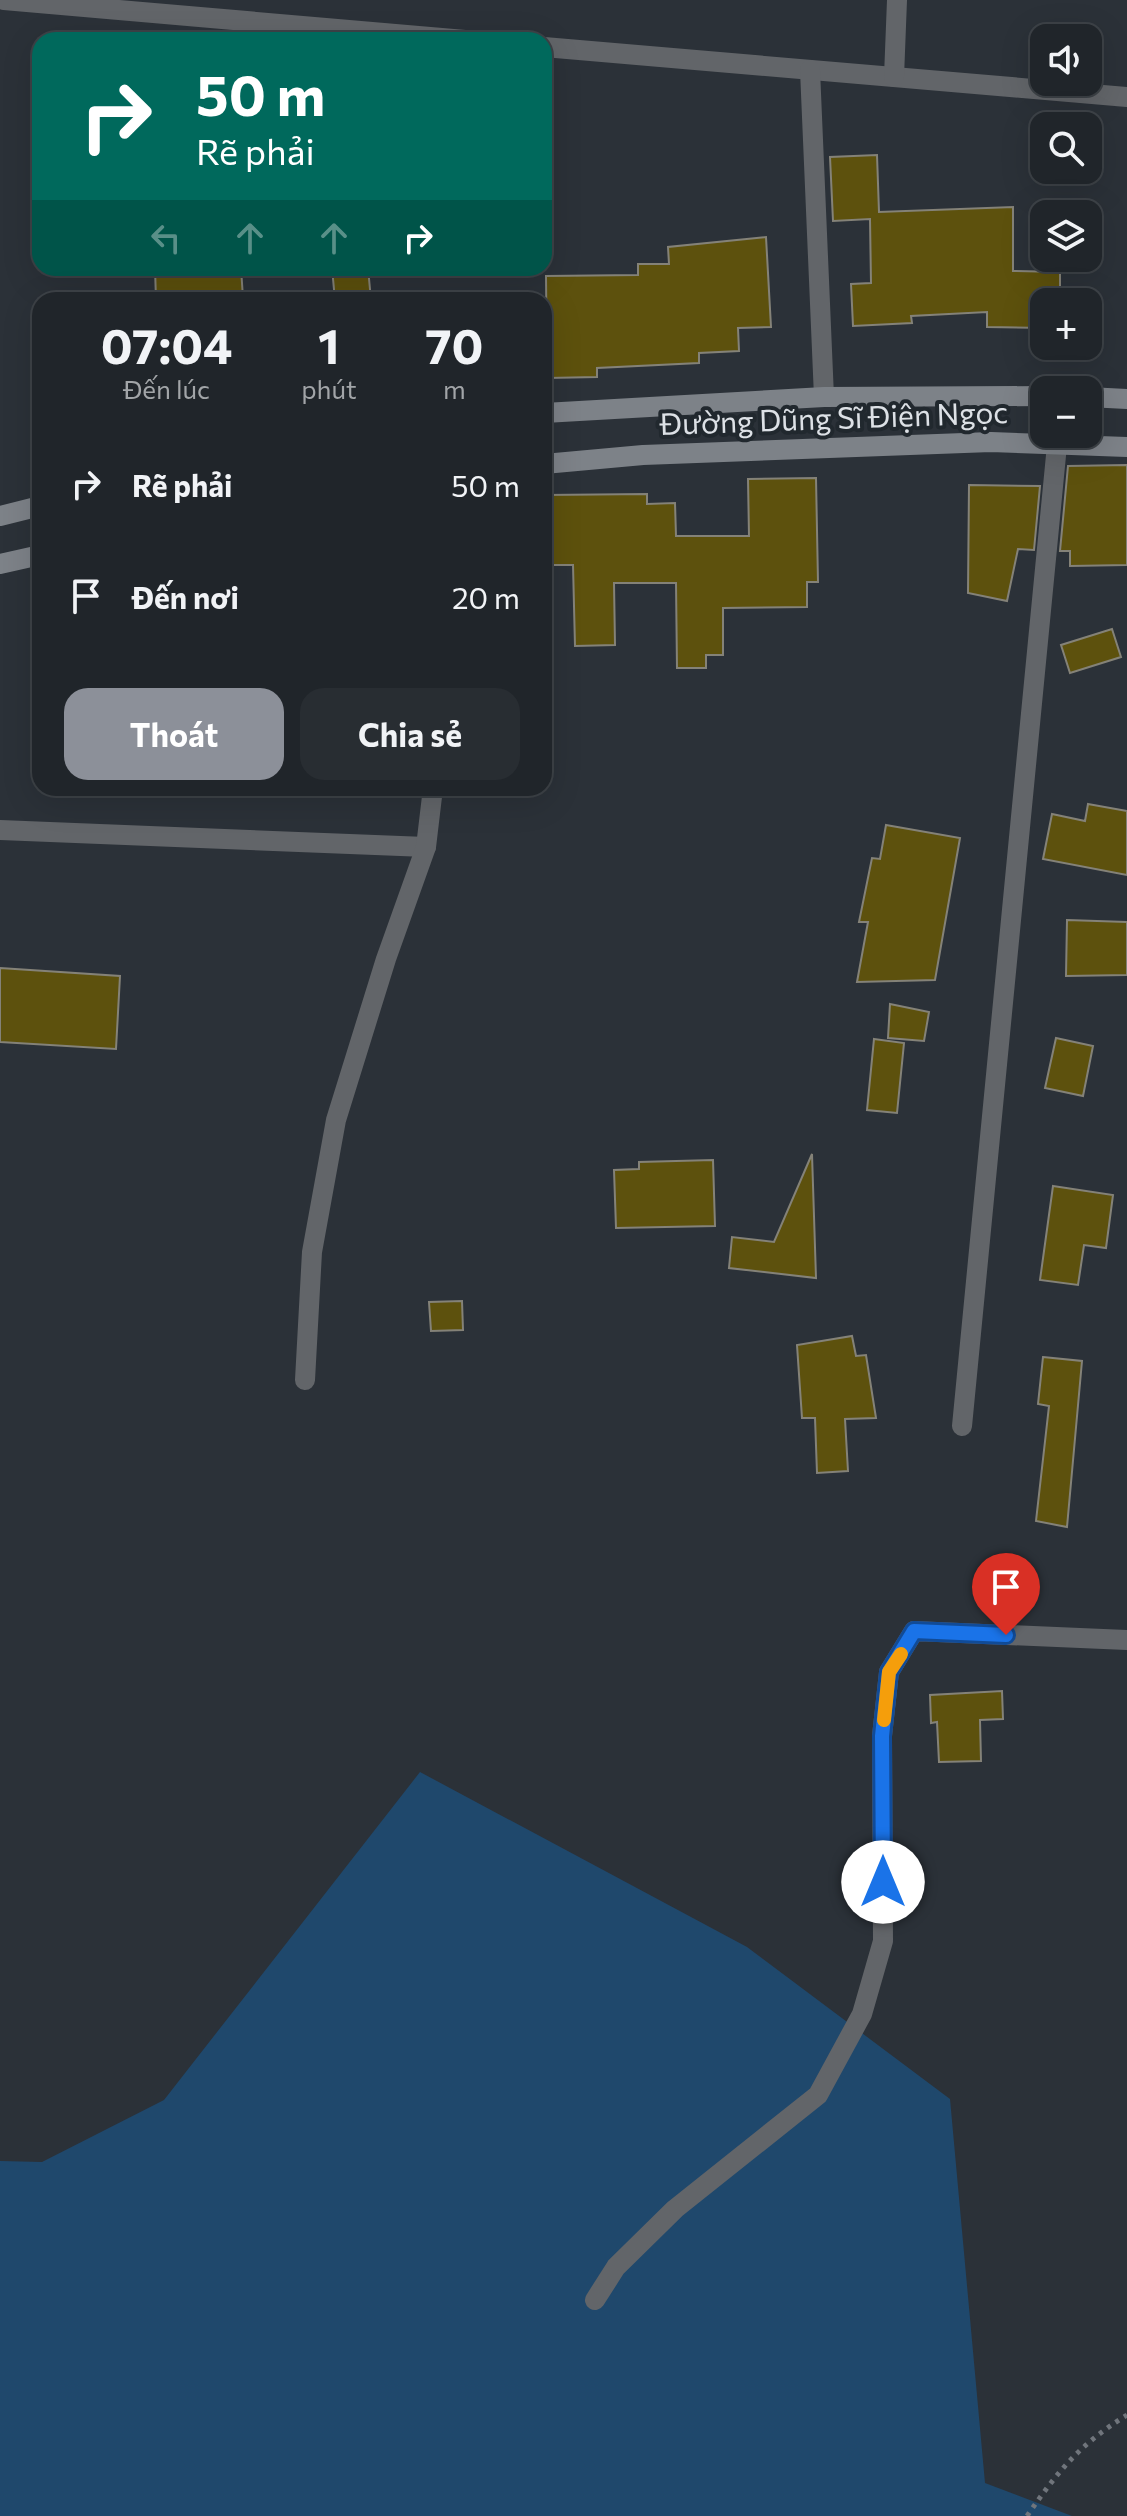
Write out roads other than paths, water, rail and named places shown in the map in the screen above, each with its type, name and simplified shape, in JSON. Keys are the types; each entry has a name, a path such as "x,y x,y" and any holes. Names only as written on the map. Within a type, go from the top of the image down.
{"main road":[{"name":"Đường Dũng Sĩ Điện Ngọc","path":"552,413 824,397 1030,396"},
{"path":"1102,398 1127,399"},
{"name":"Đường Dũng Sĩ Điện Ngọc","path":"552,463 659,454 1030,441"},
{"name":"Đường Dũng Sĩ Điện Ngọc","path":"1102,444 1127,447"},
{"path":"0,516 32,508"},
{"path":"0,564 32,557"}],"street":[{"path":"4,0 128,5 388,32"},
{"path":"894,77 897,0"},
{"path":"552,48 1127,97"},
{"path":"810,70 824,397"},
{"path":"962,1426 1056,448"},
{"path":"305,1380 312,1252 336,1120 386,959 426,847 432,796"},
{"path":"0,830 426,847"},
{"path":"595,2300 616,2267 675,2209 818,2095 862,2014 883,1941 882,1736 889,1672 914,1631 1127,1640"}]}
